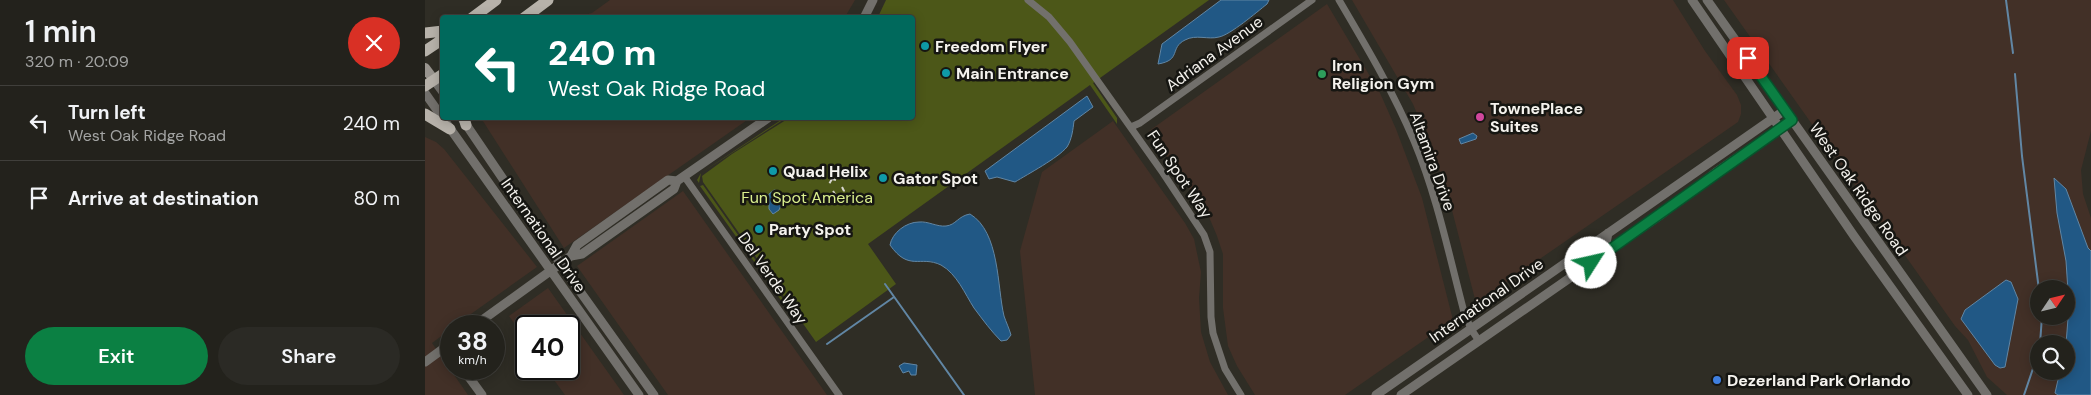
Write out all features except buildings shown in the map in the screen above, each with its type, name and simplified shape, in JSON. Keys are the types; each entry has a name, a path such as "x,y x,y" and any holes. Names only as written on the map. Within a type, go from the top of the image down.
{"main road":[{"path":"476,15 496,0"},
{"path":"529,15 548,0"},
{"path":"425,33 440,31"},
{"path":"425,51 440,41"},
{"path":"425,68 434,80"},
{"path":"425,114 451,129"}],"street":[{"path":"866,15 873,0"},
{"name":"Fun Spot Way","path":"1028,0 1060,29 1131,127 1204,235 1210,252 1213,332 1225,369 1241,395"},
{"name":"Adriana Avenue","path":"1131,127 1140,123 1312,0"},
{"name":"Altamira Drive","path":"1339,0 1379,68 1415,142 1435,200 1463,312 1479,341"},
{"name":"West Oak Ridge Road","path":"1692,0 1773,119 1969,395"},
{"name":"West Oak Ridge Road","path":"1707,0 1987,395"},
{"name":"International Drive","path":"425,93 440,114"},
{"name":"International Drive","path":"1377,395 1785,110"},
{"name":"International Drive","path":"444,120 639,395"},
{"name":"International Drive","path":"464,120 654,395"},
{"path":"489,315 571,256 577,246 631,206 668,180 681,179 765,120"},
{"name":"International Drive","path":"1401,395 1615,247 1792,120"},
{"name":"Del Verde Way","path":"681,179 839,395"},
{"path":"1615,247 1623,229 1634,216"},
{"path":"1591,263 1601,252 1608,234"},
{"path":"425,362 440,353"},
{"path":"1948,365 1961,368 1973,375"},
{"path":"621,370 636,375 645,382"},
{"path":"471,380 481,395"}],"shaded area":[{"path":"610,0 855,0 846,15 584,15 592,13"},
{"path":"1352,0 1673,0 1705,51 1737,95 1741,105 1741,114 1738,122 1476,303 1446,187 1427,138 1413,104"},
{"path":"1724,0 2091,0 2091,131 2081,170 2083,194 2091,218 2091,395 2007,395 1987,377 1968,340 1955,326"},
{"path":"1327,4 1380,93 1396,129 1422,198 1453,320 1345,395 1255,395 1237,366 1228,346 1223,308 1223,254 1217,236 1209,217 1149,131"},
{"path":"482,120 747,120 564,248"},
{"path":"1113,121 1185,223 1194,239 1201,272 1199,298 1201,332 1210,362 1228,395 1035,395 1020,251 1042,172"},
{"path":"425,137 436,142 444,149 537,267 469,315 440,315 440,337 432,343 440,355 440,380 458,380 468,395 425,395"},
{"path":"683,191 827,395 668,395 577,266"},
{"path":"548,288 567,315 515,315 515,324 509,316"},
{"path":"580,333 624,395 565,395 554,380 580,380"}],"green space":[{"name":"Fun Spot America","path":"886,0 1209,0 1093,83 1117,118 1117,124 1090,85 868,244 896,284 816,342 703,182 702,176 732,154 786,120 915,120 915,15 879,15"},
{"path":"781,120 783,120 701,173"},
{"path":"703,185 757,262 755,263 700,186"},
{"path":"758,264 795,315 790,313 756,265"}],"water":[{"path":"1221,0 1269,0 1267,4 1230,32 1215,38 1189,38 1180,43 1170,60 1158,64 1162,44"},
{"path":"1087,96 1093,107 1074,121 1070,141 1063,151 1015,182 997,177 989,179 985,171"},
{"path":"1473,133 1477,136 1476,139 1461,144 1459,139"},
{"path":"2054,178 2066,189 2088,248 2091,251 2091,395 2058,395 2055,393 2058,380 2075,380 2075,335 2067,335 2068,325 2075,325 2075,280 2067,280 2066,261 2057,213"},
{"path":"774,190 778,191 783,200 779,210 773,214 769,209 769,194"},
{"path":"970,214 980,222 987,233 992,247 996,261 1004,316 1011,335 1007,340 1001,341 990,329 947,269 934,262 909,261 897,253 890,245 900,229 914,222 946,226"},
{"path":"2006,280 2011,282 2018,299 2005,367 2000,368 1995,365 1961,319 1965,310"},
{"path":"904,363 917,365 916,375 911,375 909,371 903,373 899,366"}],"waterway":[{"path":"2006,0 2013,53"},
{"path":"2015,74 2022,156 2038,280"},
{"path":"885,284 964,395"},
{"path":"827,344 894,297"},
{"path":"2041,325 2041,335"},
{"path":"2024,395 2030,377"}],"railway":[{"path":"836,180 832,179 829,184 836,196 841,197 844,195 842,187"}],"place":[{"name":"Freedom Flyer","path":"925,46"},
{"name":"Main Entrance","path":"946,73"},
{"name":"Iron Religion Gym","path":"1322,74"},
{"name":"TownePlace Suites","path":"1480,117"},
{"name":"Quad Helix","path":"773,171"},
{"name":"Gator Spot","path":"883,178"},
{"name":"Party Spot","path":"759,229"},
{"name":"Dezerland Park Orlando","path":"1717,380"}],"route":[{"path":"1591,263 1792,120 1748,58"}]}
